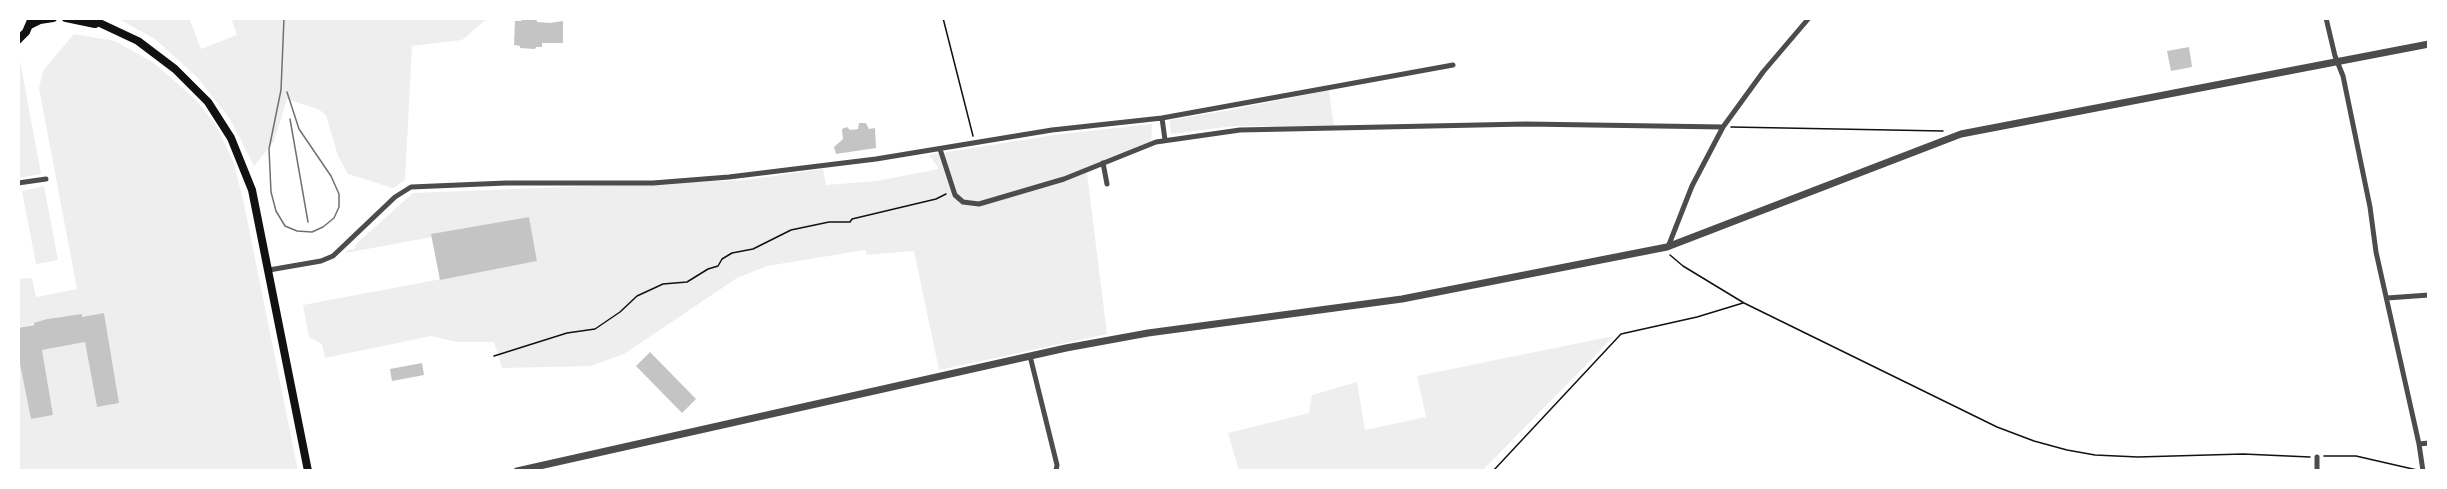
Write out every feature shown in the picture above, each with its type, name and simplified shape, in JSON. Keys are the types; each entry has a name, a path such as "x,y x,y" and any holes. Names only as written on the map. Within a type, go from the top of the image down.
{"main road":[{"path":"18,40 31,22 53,18"},
{"path":"66,18 110,27"},
{"path":"89,18 138,41 176,69 208,102 239,154 252,190 308,471"}],"street":[{"path":"1667,247 1692,186 1723,127 1764,72 1809,18"},
{"path":"2326,18 2343,76 2370,207 2376,252 2423,471"},
{"path":"517,471 1030,356 1148,333 1402,299 1667,247 1961,134 2429,44"},
{"path":"268,270 321,261 333,256 395,197 411,187 686,181 876,159 1052,130 1162,118 1453,65"},
{"path":"1162,118 1165,140"},
{"path":"940,149 952,191 963,202 979,204 1039,187 1165,140 1257,129 1526,124 1723,127"},
{"path":"1103,163 1107,184"},
{"path":"18,183 46,180"},
{"path":"2387,298 2429,295"},
{"path":"1030,356 1057,465 1056,471"},
{"path":"2419,444 2429,442"},
{"path":"2317,471 2318,457"}],"path":[{"path":"943,18 974,142"},
{"path":"1723,127 1944,132"},
{"path":"494,356 567,333 595,329 620,312 637,296 663,284 687,282 708,269 718,266 722,259 732,253 753,249 790,230 830,222 850,222 852,219 878,212 936,199 952,191"},
{"path":"1667,247 1668,254 1683,266 1744,303 1997,427 2067,450 2095,455 2138,457 2242,454 2282,457 2356,456 2423,471"},
{"path":"1493,471 1621,334 1697,317 1744,303"}],"shaded area":[{"path":"117,18 189,18 201,49 237,35 231,18 488,18 462,40 412,46 405,180 393,188 348,174 338,156 326,115 318,109 287,99 274,141 254,166 230,119 198,78 155,39"},
{"path":"74,34 115,41 154,63 196,100 215,124 234,164 244,204 298,471 18,471 18,354 31,419 53,415 42,350 85,342 97,407 119,403 104,313 82,317 82,315 58,317 18,328 18,279 32,278 36,297 77,289 39,88 43,71"},
{"path":"18,56 41,174 18,178"},
{"path":"1329,90 1334,127 1234,126 1171,134 1170,120"},
{"path":"1152,124 1151,146 1087,173 1107,334 939,370 914,251 867,255 865,250 767,266 737,278 624,354 591,366 502,368 494,342 457,342 431,336 325,358 322,344 309,337 303,305 537,261 529,217 432,234 432,237 345,253 350,249 354,250 357,243 413,193 746,180 823,169 826,185 877,181 939,169 929,155 1054,135"},
{"path":"44,186 58,260 36,264 22,191"},
{"path":"1614,336 1482,471 1239,471 1228,433 1309,413 1312,395 1357,382 1365,430 1426,417 1417,376"}],"building":[{"path":"523,18 536,18 537,22 550,23 563,21 563,43 542,43 542,47 535,49 520,48 514,45 515,21 521,21"},
{"path":"2189,47 2192,67 2171,71 2167,51"},
{"path":"859,123 866,123 869,129 875,128 876,148 836,154 834,147 843,139 842,129 847,127 850,130 858,129"},
{"path":"529,217 537,261 440,280 431,234"},
{"path":"104,313 119,403 97,407 85,342 42,350 53,415 31,419 18,354 18,328 34,325 34,323 47,319"},
{"path":"650,352 696,399 682,413 636,366"},
{"path":"422,363 424,375 392,381 390,369"}],"tram line":[{"path":"284,18 281,90 269,149 271,192 276,211 285,226 297,231 312,232 334,218 339,207 339,194 331,176 299,129 287,92"},
{"path":"290,119 308,222"}]}
